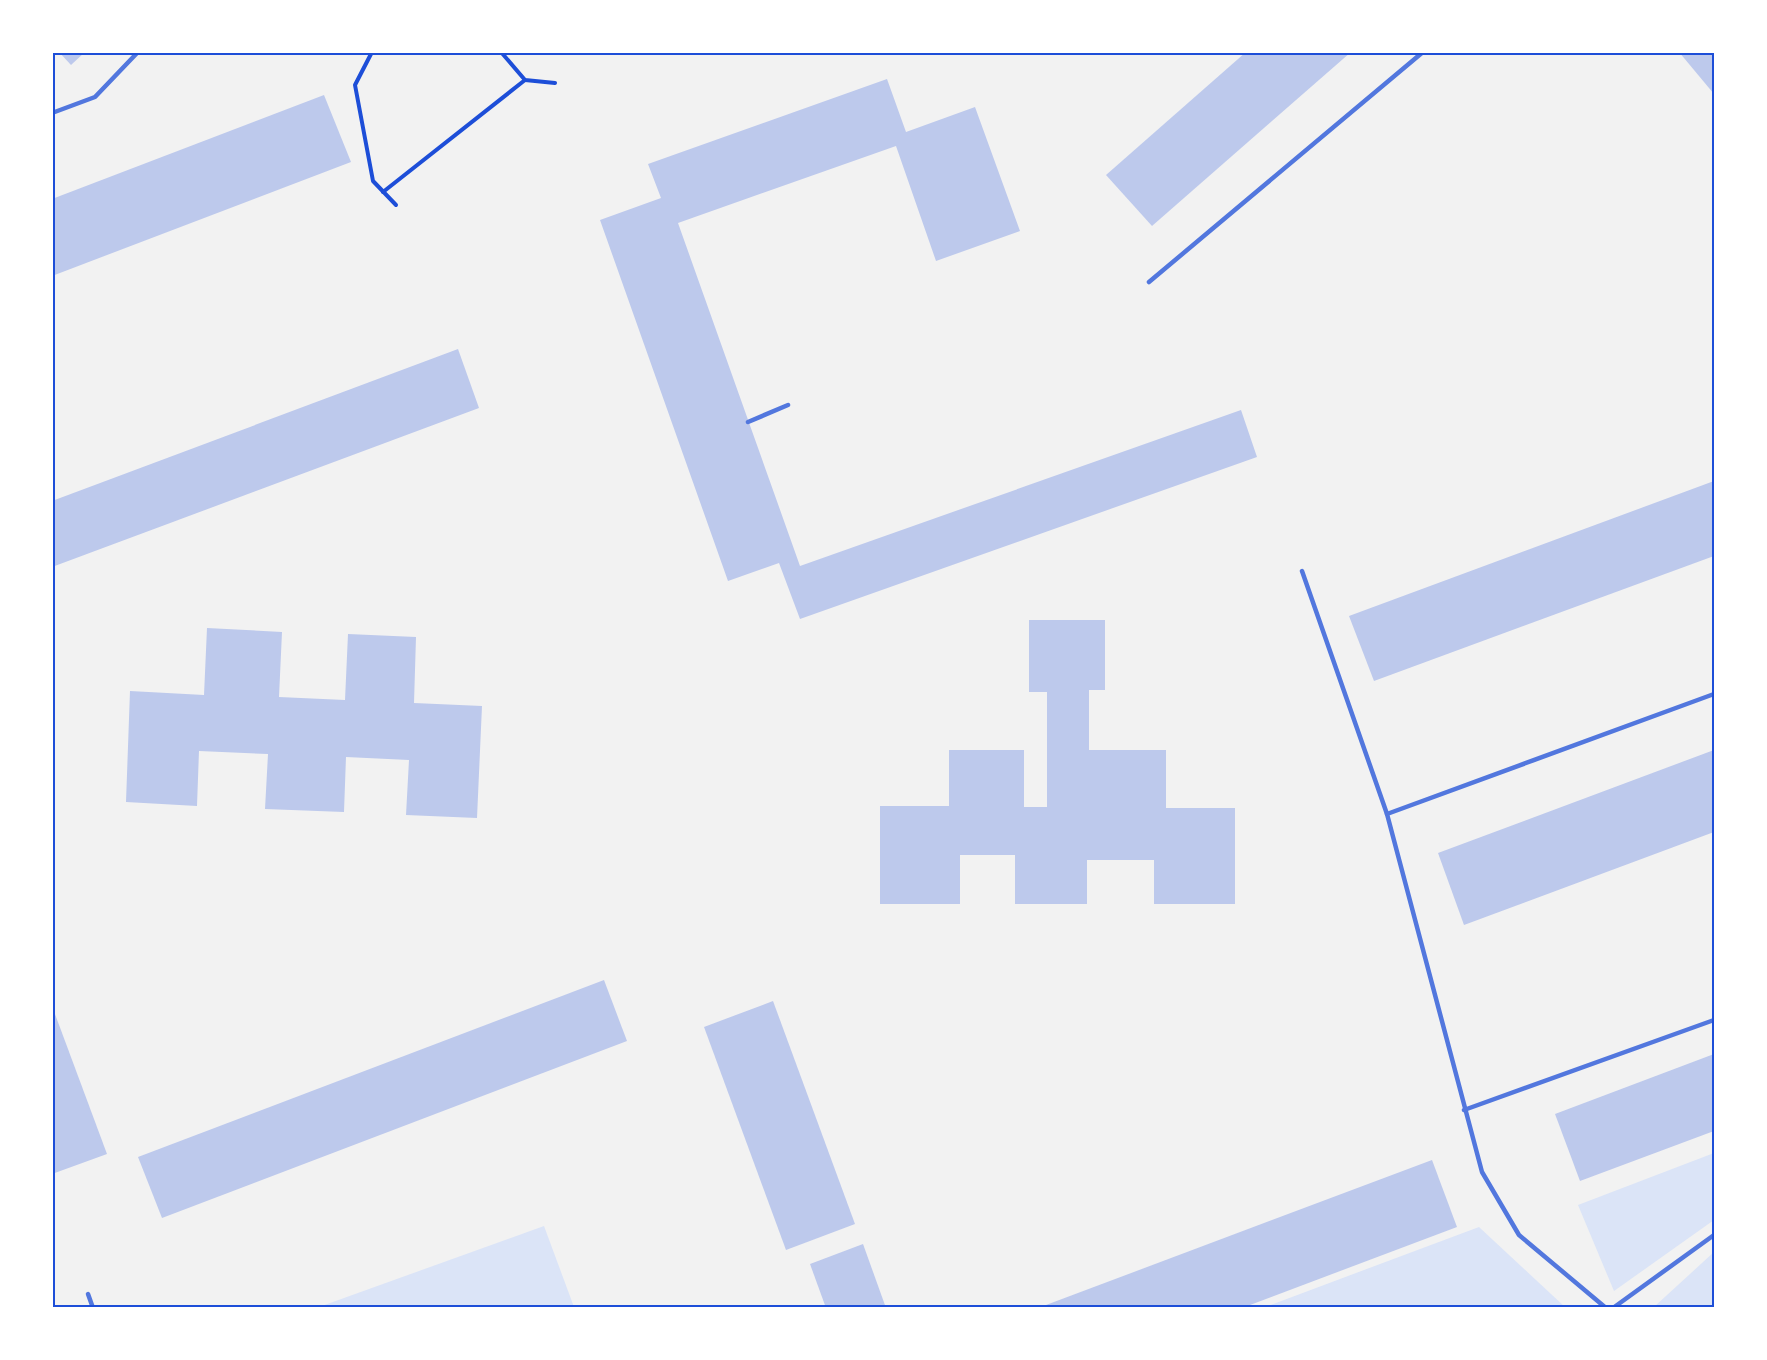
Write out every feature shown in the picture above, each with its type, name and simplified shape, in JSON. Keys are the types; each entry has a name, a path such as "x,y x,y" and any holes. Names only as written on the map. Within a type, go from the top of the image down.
{"lane":[{"path":"52,113 95,97 138,52"},
{"path":"1149,282 1423,52"},
{"path":"748,422 788,405"},
{"path":"1302,571 1388,814 1482,1172 1519,1235 1606,1308"},
{"path":"1388,814 1714,694"},
{"path":"1464,1110 1714,1020"},
{"path":"1613,1308 1714,1234"},
{"path":"88,1294 93,1308"}],"path":[{"path":"372,52 355,85 374,182 396,205"},
{"path":"501,52 525,80 555,83"},
{"path":"383,192 525,80"}],"shaded area":[{"path":"1714,1153 1714,1220 1614,1291 1578,1205"},
{"path":"544,1226 574,1307 319,1307"},
{"path":"1479,1227 1565,1307 1265,1307"},
{"path":"1714,1252 1714,1307 1654,1307"}],"building":[{"path":"59,52 85,52 71,65"},
{"path":"1246,52 1351,52 1152,226 1106,175"},
{"path":"1679,52 1714,52 1714,94"},
{"path":"887,79 906,132 975,107 1020,231 936,261 896,146 678,223 800,566 1241,410 1257,457 800,619 779,563 728,581 600,220 661,198 648,164"},
{"path":"324,95 351,162 52,276 52,199"},
{"path":"458,349 479,408 52,567 52,501"},
{"path":"1714,481 1714,556 1374,681 1349,616"},
{"path":"1029,620 1105,620 1105,690 1089,690 1089,750 1166,750 1166,808 1235,808 1235,904 1154,904 1154,860 1087,860 1087,904 1015,904 1015,855 960,855 960,904 880,904 880,806 949,806 949,750 1024,750 1024,807 1047,807 1047,692 1029,692"},
{"path":"207,628 282,632 279,697 345,700 348,634 416,637 414,703 482,706 477,818 406,815 409,760 346,757 344,812 265,809 268,754 199,751 197,806 126,802 130,691 204,695"},
{"path":"1714,750 1714,832 1464,925 1438,853"},
{"path":"604,980 627,1041 162,1218 138,1157"},
{"path":"773,1001 855,1224 786,1250 704,1027"},
{"path":"52,1006 107,1154 52,1174"},
{"path":"1714,1054 1714,1131 1580,1181 1555,1114"},
{"path":"1432,1160 1457,1227 1242,1308 1038,1308"},
{"path":"863,1244 886,1308 826,1308 810,1264"}]}
